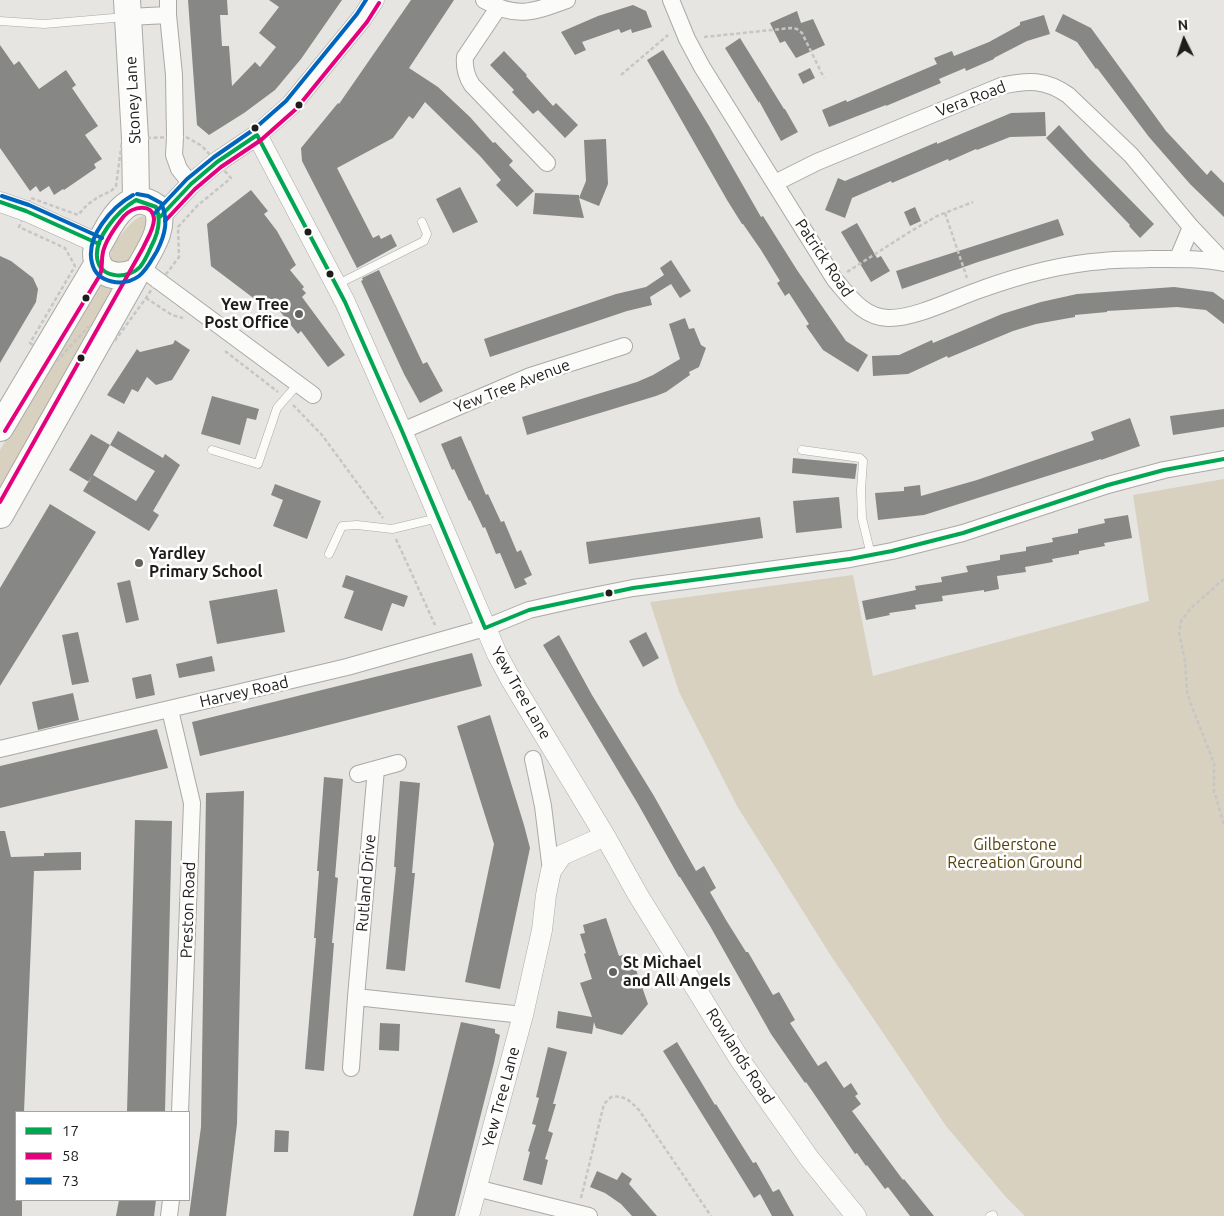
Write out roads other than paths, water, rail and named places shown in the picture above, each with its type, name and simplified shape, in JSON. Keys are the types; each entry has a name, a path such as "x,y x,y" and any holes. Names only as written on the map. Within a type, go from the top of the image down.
{"main road":[{"name":"Stoney Lane","path":"128,8 135,138 136,200"},
{"path":"0,428 99,254 112,221 123,208 136,200 152,204 160,217 157,233 0,515"},
{"path":"99,254 108,273 116,276 127,276 138,270"}],"street":[{"path":"160,217 192,184 217,162 257,135 291,105 362,18 374,0"},
{"path":"547,163 472,85 467,78 464,64 491,4 511,11 536,11 567,0"},
{"name":"Patrick Road","path":"671,0 702,67 835,280 861,309 870,314 887,318 912,314 972,292 1046,270 1085,263 1178,258 1203,259 1224,263"},
{"path":"128,8 168,7 174,76 174,155 179,169 192,184"},
{"name":"Vera Road","path":"775,183 817,162 1002,86 1020,82 1039,82 1056,86 1068,95 1131,155 1191,227 1224,263"},
{"name":"Yew Tree Lane","path":"257,135 336,284 402,431 497,654 605,836 562,855 551,871 542,930 523,1015 470,1216"},
{"path":"0,202 26,211 99,254"},
{"path":"1178,258 1191,227"},
{"path":"138,270 312,394"},
{"name":"Yew Tree Avenue","path":"402,431 530,376 624,346"},
{"name":"Harvey Road","path":"0,749 347,667 485,628 529,610 633,588 871,555 963,533 1108,485 1164,470 1224,460"},
{"name":"Preston Road","path":"170,710 192,803 180,1111"},
{"path":"533,758 543,806 551,871"},
{"path":"358,774 398,763"},
{"name":"Rutland Drive","path":"351,1068 376,769"},
{"name":"Rowlands Road","path":"605,836 638,895 740,1060 809,1158 856,1216"},
{"path":"356,997 523,1015"},
{"path":"476,1188 583,1214"},
{"path":"169,1216 171,1201"}],"lane":[{"path":"0,21 44,24 128,8"},
{"path":"336,284 424,241 427,234 422,222"},
{"path":"212,450 258,464 277,408 298,384"},
{"path":"802,450 860,458 863,461 862,518 871,555"},
{"path":"329,554 342,526 356,525 392,529 438,518"}],"place":[{"name":"Yew Tree Post Office","path":"299,314"},
{"name":"Yardley Primary School","path":"139,563"},
{"name":"St Michael and All Angels","path":"613,972"}],"park label":[{"name":"Gilberstone Recreation Ground","path":"1015,854"}]}
